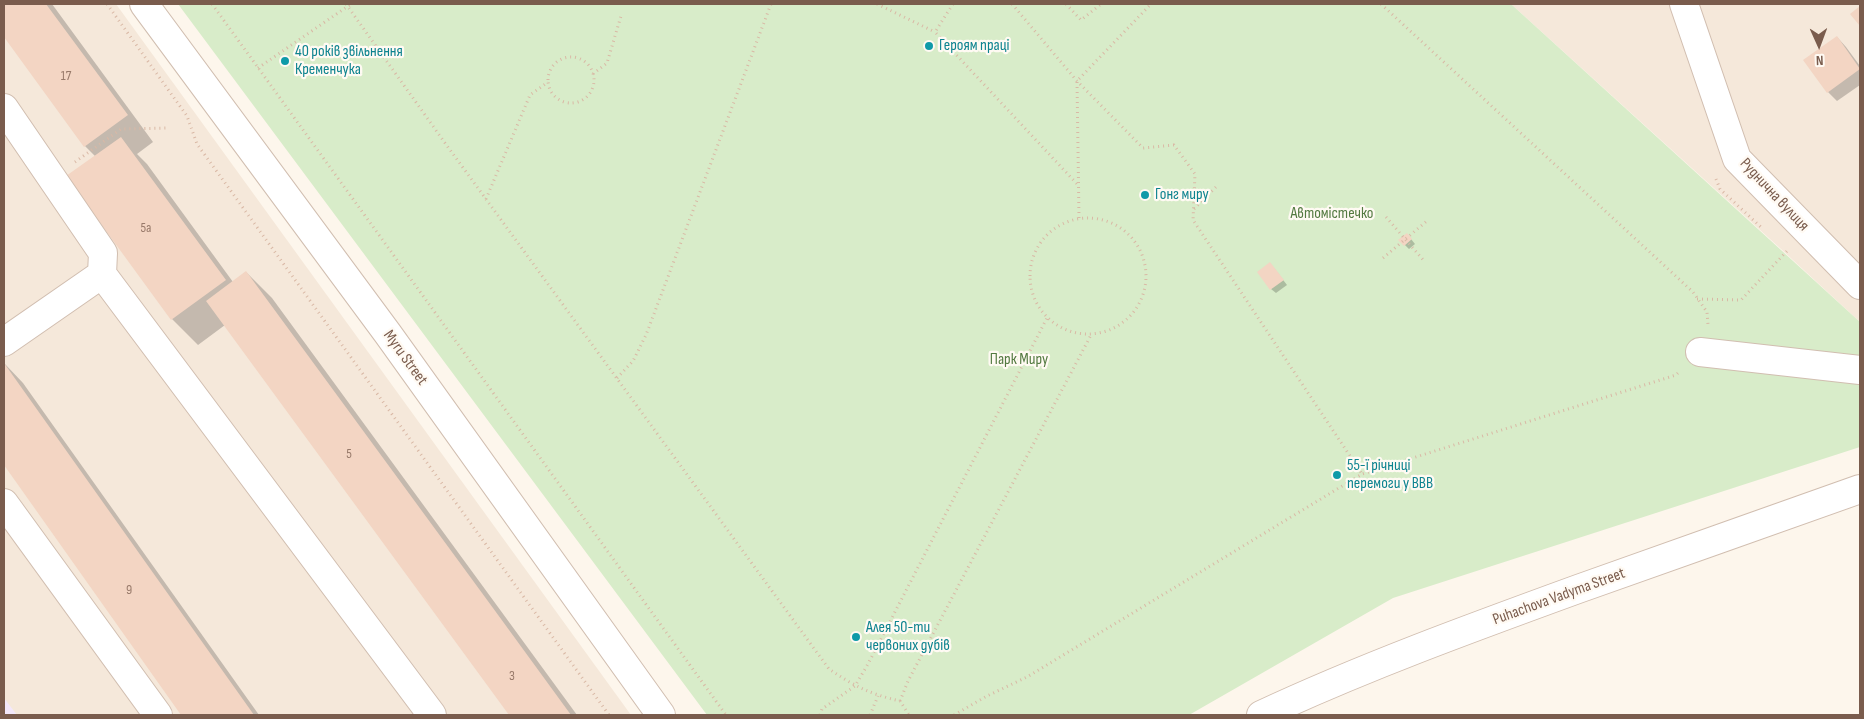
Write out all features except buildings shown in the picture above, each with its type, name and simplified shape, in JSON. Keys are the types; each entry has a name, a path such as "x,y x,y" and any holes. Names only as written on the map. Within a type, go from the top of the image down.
{"street":[{"name":"Myru Street","path":"144,4 393,342 661,715"},
{"name":"Руднична вулиця","path":"1684,4 1737,159 1860,285"},
{"path":"4,108 103,253 102,274 432,715"},
{"path":"4,342 102,274"},
{"path":"1700,352 1860,370"},
{"name":"Puhachova Vadyma Street","path":"1261,715 1303,695 1374,666 1501,617 1860,488"},
{"path":"4,504 158,715"}],"path":[{"path":"107,4 187,116 197,144 609,715"},
{"path":"212,4 726,715"},
{"path":"617,378 633,361 646,335 771,4"},
{"path":"877,4 935,32 1079,186"},
{"path":"935,32 953,4"},
{"path":"1012,4 1077,81 1143,148 1174,145 1194,174 1193,220 1362,474"},
{"path":"1066,4 1081,20 1101,4"},
{"path":"1079,218 1077,81 1151,4"},
{"path":"954,715 987,696 1027,677 1362,474 1676,375 1700,352 1708,337 1707,312 1693,292 1381,4"},
{"path":"258,68 348,5 486,199 829,669 855,686 878,696 900,701 909,715"},
{"path":"594,74 607,63 621,16"},
{"path":"572,57 581,59 594,74 591,93 584,100 568,103 556,98 550,90 548,82 549,72 554,64 562,59 572,57"},
{"path":"486,199 530,95 548,82"},
{"path":"52,179 121,129 169,128"},
{"path":"1712,171 1720,189 1767,232"},
{"path":"1193,210 1217,186"},
{"path":"1386,217 1424,262"},
{"path":"1079,218 1097,218 1114,223 1134,238 1145,259 1147,277 1144,295 1136,310 1125,322 1109,331 1090,335 1067,331 1047,318 1037,304 1030,282 1030,268 1034,253 1043,238 1055,228 1079,218"},
{"path":"1383,258 1428,220"},
{"path":"1697,298 1741,300 1787,251 1780,245"},
{"path":"820,715 822,709 855,686 868,664 1047,318"},
{"path":"900,701 908,681 1090,335"},
{"path":"870,715 878,696"}],"shaded area":[{"path":"4,4 116,4 631,715 4,715"},
{"path":"1511,4 1860,4 1860,322 1781,249"},
{"path":"4,698 17,715 4,715"}],"green space":[{"name":"Парк Миру","path":"178,4 1511,4 1860,322 1860,447 1393,598 1189,715 707,715"}],"place":[{"name":"Героям працi","path":"929,46"},
{"name":"40 рокiв звiльнення Кременчука","path":"285,61"},
{"name":"Гонг миру","path":"1145,195"},
{"name":"55-ї річниці перемоги у ВВВ","path":"1337,475"},
{"name":"Алея 50-ти червоних дубів","path":"856,637"}],"park label":[{"name":"Автомістечко","path":"1332,214"}]}
